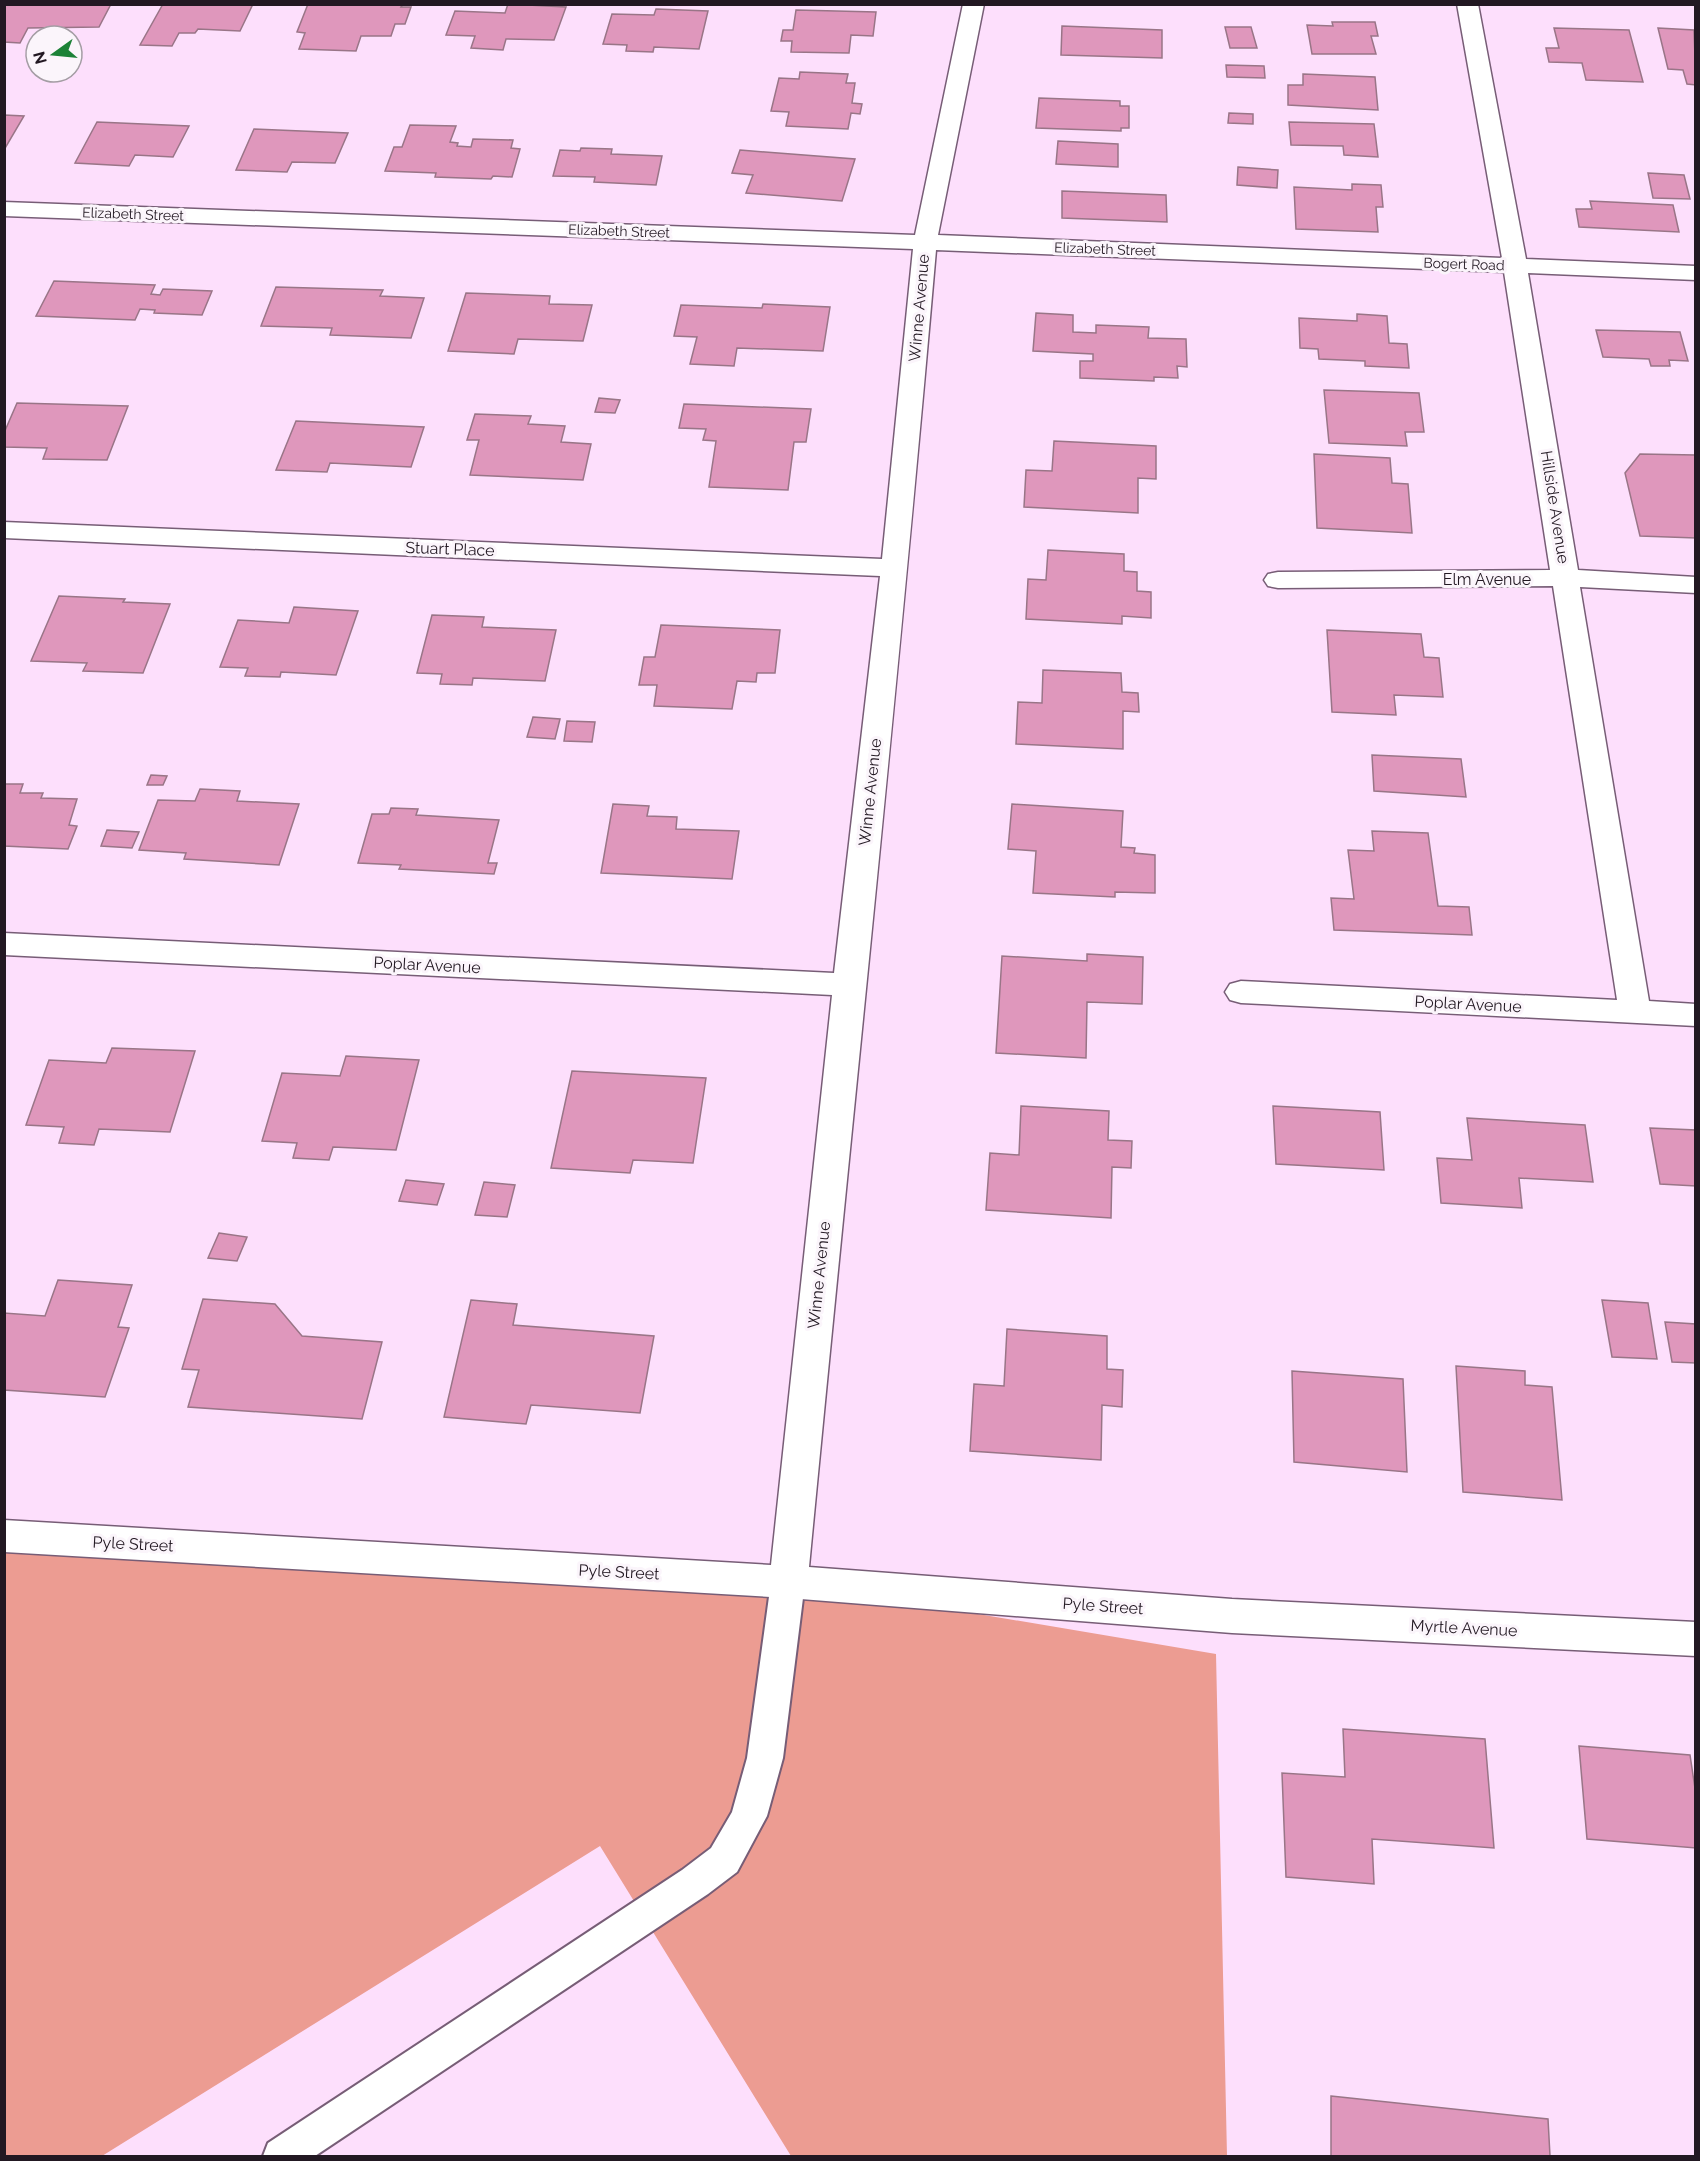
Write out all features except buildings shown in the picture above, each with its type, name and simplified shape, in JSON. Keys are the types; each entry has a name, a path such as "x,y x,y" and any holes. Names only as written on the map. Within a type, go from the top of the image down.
{"street":[{"name":"Winne Avenue","path":"788,1582 849,985 895,568 925,242 974,4"},
{"name":"Hillside Avenue","path":"1467,4 1515,266 1635,1012"},
{"name":"Elizabeth Street","path":"4,209 1233,255"},
{"name":"Bogert Road","path":"1233,255 1695,273"},
{"name":"Stuart Place","path":"4,530 895,568"},
{"name":"Elm Avenue","path":"1278,580 1566,578 1695,585"},
{"name":"Poplar Avenue","path":"4,944 849,985"},
{"name":"Poplar Avenue","path":"1241,992 1695,1015"},
{"name":"Pyle Street","path":"4,1536 788,1582 1232,1616"},
{"name":"Myrtle Avenue","path":"1232,1616 1695,1639"}],"lane":[{"path":"282,2157 685,1889 724,1860 749,1816 765,1758 788,1582"}],"shaded area":[{"path":"4,1536 788,1582 1216,1654 1227,2156 791,2156 600,1846 102,2156 5,2156"}]}
